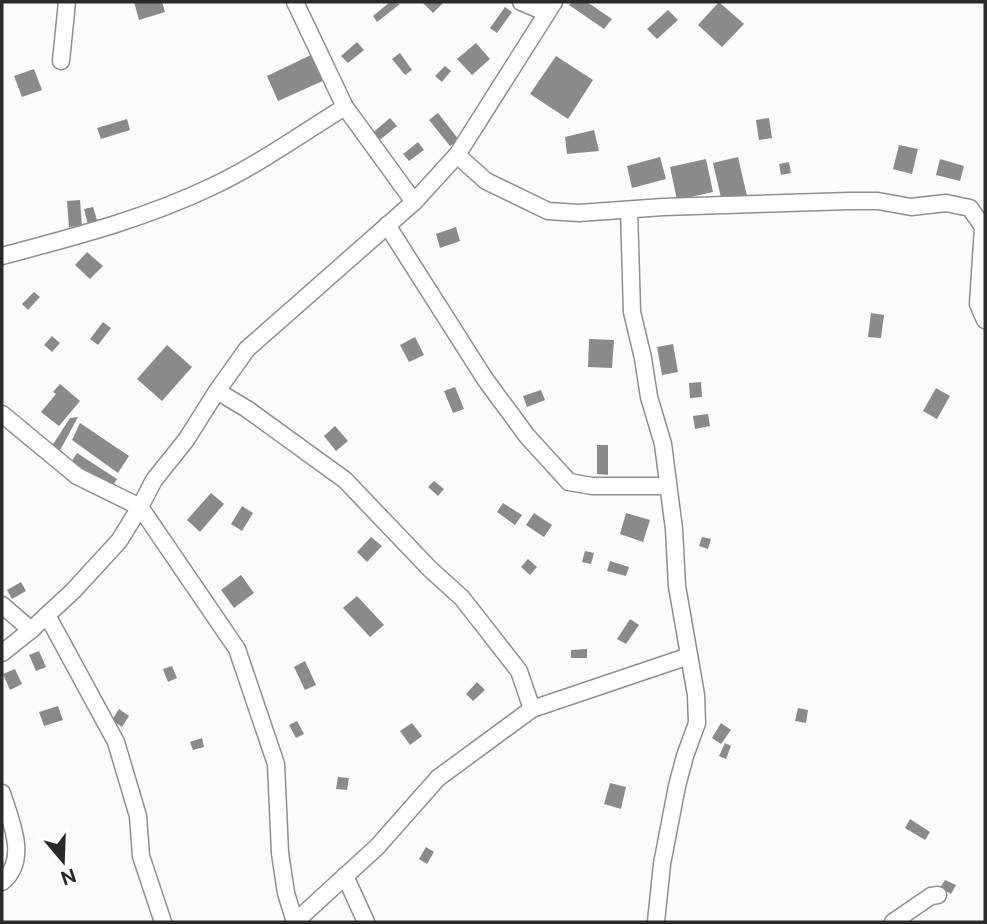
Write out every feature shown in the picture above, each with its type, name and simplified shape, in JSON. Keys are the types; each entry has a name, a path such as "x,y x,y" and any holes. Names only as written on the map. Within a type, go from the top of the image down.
{"street":[{"path":"61,61 67,2"},
{"path":"295,2 345,107 414,202"},
{"path":"2,653 31,631 118,541 154,480 186,440 247,349 414,202 457,155 550,7 521,2"},
{"path":"2,257 99,231 211,187 246,169 345,107"},
{"path":"457,155 486,181 548,211 579,213 663,207 850,201 878,201 911,207 946,203 970,208 983,227 978,304 985,320"},
{"path":"629,210 632,312 649,397 663,444 677,586 696,695 697,723 677,786 662,864 656,922"},
{"path":"387,225 485,379 527,436 569,482 592,486 668,486"},
{"path":"217,391 345,480 430,569 462,598 519,671 532,709"},
{"path":"2,414 77,476 140,507 237,649 276,764 281,853 286,893 295,922 377,847 438,778 532,709 689,656"},
{"path":"2,605 31,631"},
{"path":"47,615 116,742 138,816 141,856 163,922"},
{"path":"2,793 13,827 17,852 15,868 2,882"},
{"path":"345,876 366,922"},
{"path":"893,922 931,896 938,895"}],"building":[{"path":"134,2 162,2 165,12 139,20"},
{"path":"390,2 400,4 377,22 373,16"},
{"path":"422,2 444,2 433,13"},
{"path":"572,2 587,2 612,19 604,29 569,5"},
{"path":"719,2 744,24 722,47 698,25"},
{"path":"505,7 512,12 497,33 490,28"},
{"path":"668,10 678,20 657,39 647,29"},
{"path":"357,42 364,50 348,63 341,56"},
{"path":"476,43 490,59 472,75 457,59"},
{"path":"400,53 412,70 405,75 392,59"},
{"path":"313,54 325,80 278,101 267,76"},
{"path":"556,56 593,80 568,119 530,94"},
{"path":"445,66 451,71 442,82 435,76"},
{"path":"34,69 42,90 22,97 14,76"},
{"path":"438,113 459,140 450,146 429,120"},
{"path":"390,118 397,126 376,143 370,135"},
{"path":"769,118 772,138 759,140 756,120"},
{"path":"127,119 130,130 101,139 97,128"},
{"path":"594,130 599,151 567,154 565,137"},
{"path":"418,142 424,150 409,161 403,154"},
{"path":"899,145 918,149 912,174 893,169"},
{"path":"660,157 666,179 632,188 627,166"},
{"path":"738,157 747,196 722,202 713,163"},
{"path":"706,159 713,192 677,200 670,167"},
{"path":"940,159 964,166 960,181 936,175"},
{"path":"789,162 791,173 781,175 779,164"},
{"path":"80,200 82,226 69,227 67,201"},
{"path":"93,207 98,223 88,225 84,209"},
{"path":"456,227 460,241 440,248 436,234"},
{"path":"87,252 103,266 90,279 75,265"},
{"path":"34,292 40,297 28,310 22,304"},
{"path":"871,313 884,315 881,338 868,337"},
{"path":"103,322 111,328 98,345 90,339"},
{"path":"52,336 60,343 52,352 44,345"},
{"path":"415,337 424,355 409,362 400,345"},
{"path":"589,339 614,340 612,368 588,367"},
{"path":"673,344 678,372 662,375 657,347"},
{"path":"167,345 192,367 162,401 137,379"},
{"path":"701,382 702,397 690,398 689,383"},
{"path":"60,384 80,401 59,426 41,412 56,394 53,392"},
{"path":"455,387 464,409 453,413 444,391"},
{"path":"936,388 950,396 937,419 923,411"},
{"path":"541,390 545,400 527,407 523,396"},
{"path":"708,414 710,426 695,429 693,416"},
{"path":"78,417 57,456 50,449 70,418"},
{"path":"80,423 129,456 118,473 72,440"},
{"path":"335,426 348,441 336,451 324,436"},
{"path":"597,445 608,445 608,475 597,474"},
{"path":"77,453 117,479 110,490 70,464"},
{"path":"434,481 444,489 438,496 428,487"},
{"path":"211,493 224,504 200,532 187,520"},
{"path":"503,503 522,515 515,525 497,512"},
{"path":"242,506 253,513 242,531 231,524"},
{"path":"534,513 552,525 544,537 526,525"},
{"path":"626,513 650,520 643,542 620,534"},
{"path":"371,537 382,546 367,562 357,552"},
{"path":"702,537 711,539 708,549 699,546"},
{"path":"585,551 594,553 591,564 582,562"},
{"path":"528,559 537,567 530,575 521,567"},
{"path":"610,561 629,567 626,576 607,571"},
{"path":"241,575 254,593 234,608 221,590"},
{"path":"21,582 26,591 12,599 7,590"},
{"path":"357,596 384,625 370,637 343,608"},
{"path":"630,619 639,625 626,644 617,639"},
{"path":"587,649 587,658 571,658 571,650"},
{"path":"39,651 46,667 36,671 29,655"},
{"path":"305,661 316,685 305,690 294,667"},
{"path":"172,666 177,678 168,682 163,669"},
{"path":"15,669 22,684 10,690 3,674"},
{"path":"477,682 485,690 473,701 466,694"},
{"path":"58,706 63,720 44,726 39,712"},
{"path":"798,708 808,710 806,723 795,721"},
{"path":"119,709 129,716 122,727 112,720"},
{"path":"297,721 304,734 296,738 289,725"},
{"path":"412,723 422,736 410,745 400,731"},
{"path":"721,723 731,730 721,744 712,738"},
{"path":"202,738 204,747 193,750 190,742"},
{"path":"725,743 731,746 726,759 719,756"},
{"path":"338,777 349,778 347,790 336,789"},
{"path":"610,783 626,787 621,809 604,804"},
{"path":"910,819 930,832 925,840 905,828"},
{"path":"426,847 434,852 427,864 419,859"},
{"path":"945,880 956,885 951,894 940,888"}]}
